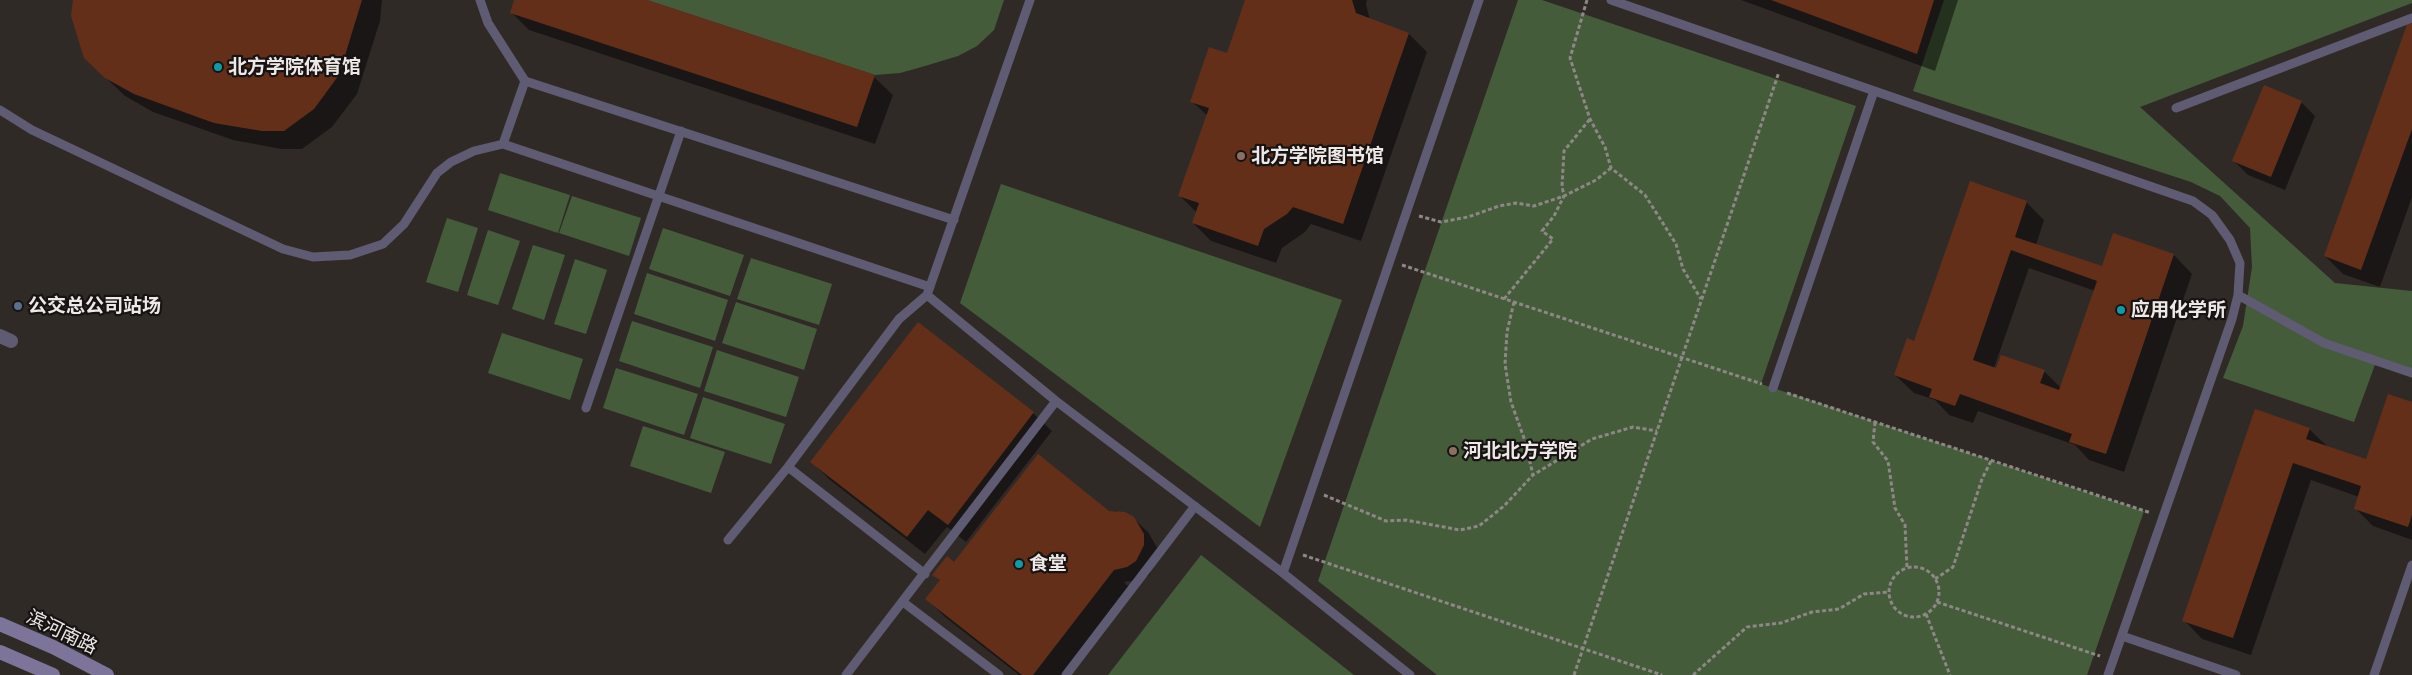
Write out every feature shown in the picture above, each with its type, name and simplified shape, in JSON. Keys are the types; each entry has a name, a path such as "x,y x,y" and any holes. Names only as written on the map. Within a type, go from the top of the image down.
{"main road":[{"name":"滨河南路","path":"0,624 53,647 108,675"},
{"path":"0,652 53,675"}],"lane":[{"path":"480,0 488,23 525,81 954,220"},
{"path":"728,540 788,467 899,319 928,291 1030,0"},
{"path":"1283,573 1479,0"},
{"path":"1611,0 2193,201 2212,215 2230,240 2240,262 2238,295 2232,319 2108,675"},
{"path":"2176,108 2412,18"},
{"path":"503,144 525,81"},
{"path":"1773,388 1874,91"},
{"path":"0,110 32,130 282,249 313,257 350,255 383,244 404,224 437,173 451,162 474,151 503,144 928,291 1056,401 1283,573 1410,675"},
{"path":"586,408 681,131"},
{"path":"2238,295 2324,343 2412,374"},
{"path":"846,675 904,602 1056,401"},
{"path":"788,467 925,574"},
{"path":"1066,675 1195,506"},
{"path":"2374,675 2412,565"},
{"path":"904,602 993,673"},
{"path":"2122,636 2236,675"}],"path":[{"path":"1587,0 1570,58 1590,119 1605,147 1611,168 1645,195 1676,244 1683,269 1702,300"},
{"path":"1574,675 1784,60"},
{"path":"1504,299 1553,239 1542,230 1554,216 1564,196 1562,186 1564,151 1590,119"},
{"path":"1406,212 1442,222 1468,217 1500,206 1516,203 1534,206 1564,196 1596,180 1611,168"},
{"path":"1514,302 1507,332 1505,364 1511,402 1525,441 1533,475"},
{"path":"1874,422 1874,442 1888,461 1895,508 1905,525 1908,568"},
{"path":"1311,490 1386,521 1406,520 1460,530 1479,526 1504,506 1533,475 1592,439 1633,427 1657,431"},
{"path":"1935,578 1953,567 1982,479 1992,461"},
{"path":"1290,551 1661,675"},
{"path":"1908,568 1923,569 1935,578 1939,594 1937,602 1926,614 1909,617 1901,614 1891,601 1890,592 1895,577 1908,568"},
{"path":"1693,675 1747,627 1781,623 1812,612 1838,608 1864,594 1890,592"},
{"path":"1937,602 2113,661"},
{"path":"1926,614 1950,675"}],"green space":[{"path":"647,0 1004,0 994,30 977,46 958,56 925,66 900,73 875,75"},
{"path":"1518,0 1542,0 1856,106 1761,384 2144,511 2087,675 1437,675 1318,581"},
{"path":"1944,0 2412,0 2412,3 2140,107 2335,283 2412,291 2412,373 2376,362 2354,422 2223,378 2243,326 2252,267 2250,228 2220,196 2191,182 1913,91"},
{"path":"500,173 570,195 558,233 488,210"},
{"path":"1001,184 1342,300 1260,527 960,303"},
{"path":"572,196 641,218 629,256 559,233"},
{"path":"447,218 478,228 458,292 426,282"},
{"path":"663,228 744,255 730,296 649,269"},
{"path":"488,230 520,241 498,305 467,295"},
{"path":"533,245 565,255 544,320 512,309"},
{"path":"751,258 832,284 819,325 737,299"},
{"path":"575,259 607,270 586,334 554,324"},
{"path":"647,273 728,300 715,341 634,314"},
{"path":"736,302 817,329 804,370 722,343"},
{"path":"632,321 713,347 700,388 619,361"},
{"path":"502,333 583,359 570,400 488,373"},
{"path":"717,350 799,377 786,417 704,391"},
{"path":"616,368 698,394 684,435 603,408"},
{"path":"703,397 785,424 771,464 690,438"},
{"path":"643,426 725,452 711,493 630,466"},
{"path":"1201,555 1354,675 1108,675"}],"building":[{"name":"北方学院体育馆","path":"73,0 362,0 339,75 314,109 284,131 262,131 214,123 134,94 105,78 84,58 71,16"},
{"path":"514,0 647,0 875,75 857,127 510,13"},
{"path":"1245,0 1352,0 1356,13 1409,33 1343,224 1293,207 1287,214 1264,229 1258,246 1192,223 1199,203 1178,196 1209,108 1190,102 1209,47 1227,53"},
{"path":"1771,0 1934,0 1917,54"},
{"path":"2408,22 2412,24 2412,129 2361,270 2324,256"},
{"path":"2264,85 2302,101 2271,177 2232,161"},
{"name":"应用化学所","path":"1970,181 2027,201 2015,237 2102,266 2113,233 2174,254 2106,454 2069,442 2072,434 1960,394 1955,406 1929,397 1932,389 1894,375 1907,338 1914,341","holes":["2011,250 2097,281 2059,390 2040,383 2045,370 2001,355 1996,368 1973,360"]},
{"path":"918,322 1034,412 948,525 928,510 907,537 810,462"},
{"path":"2388,394 2412,402 2412,515 2408,527 2354,509 2361,486 2293,463 2233,638 2182,621 2255,409 2310,428 2306,439 2366,459"},
{"name":"食堂","path":"1038,454 1109,511 1125,512 1134,517 1144,534 1144,545 1136,561 1127,567 1114,570 1033,675 1022,675 925,599 940,580 932,575 947,556 954,562"}],"place":[{"name":"北方学院体育馆","path":"218,67"},
{"name":"北方学院图书馆","path":"1241,156"},
{"name":"公交总公司站场","path":"18,306"},
{"name":"应用化学所","path":"2121,310"},
{"name":"河北北方学院","path":"1453,451"},
{"name":"食堂","path":"1019,564"}]}
